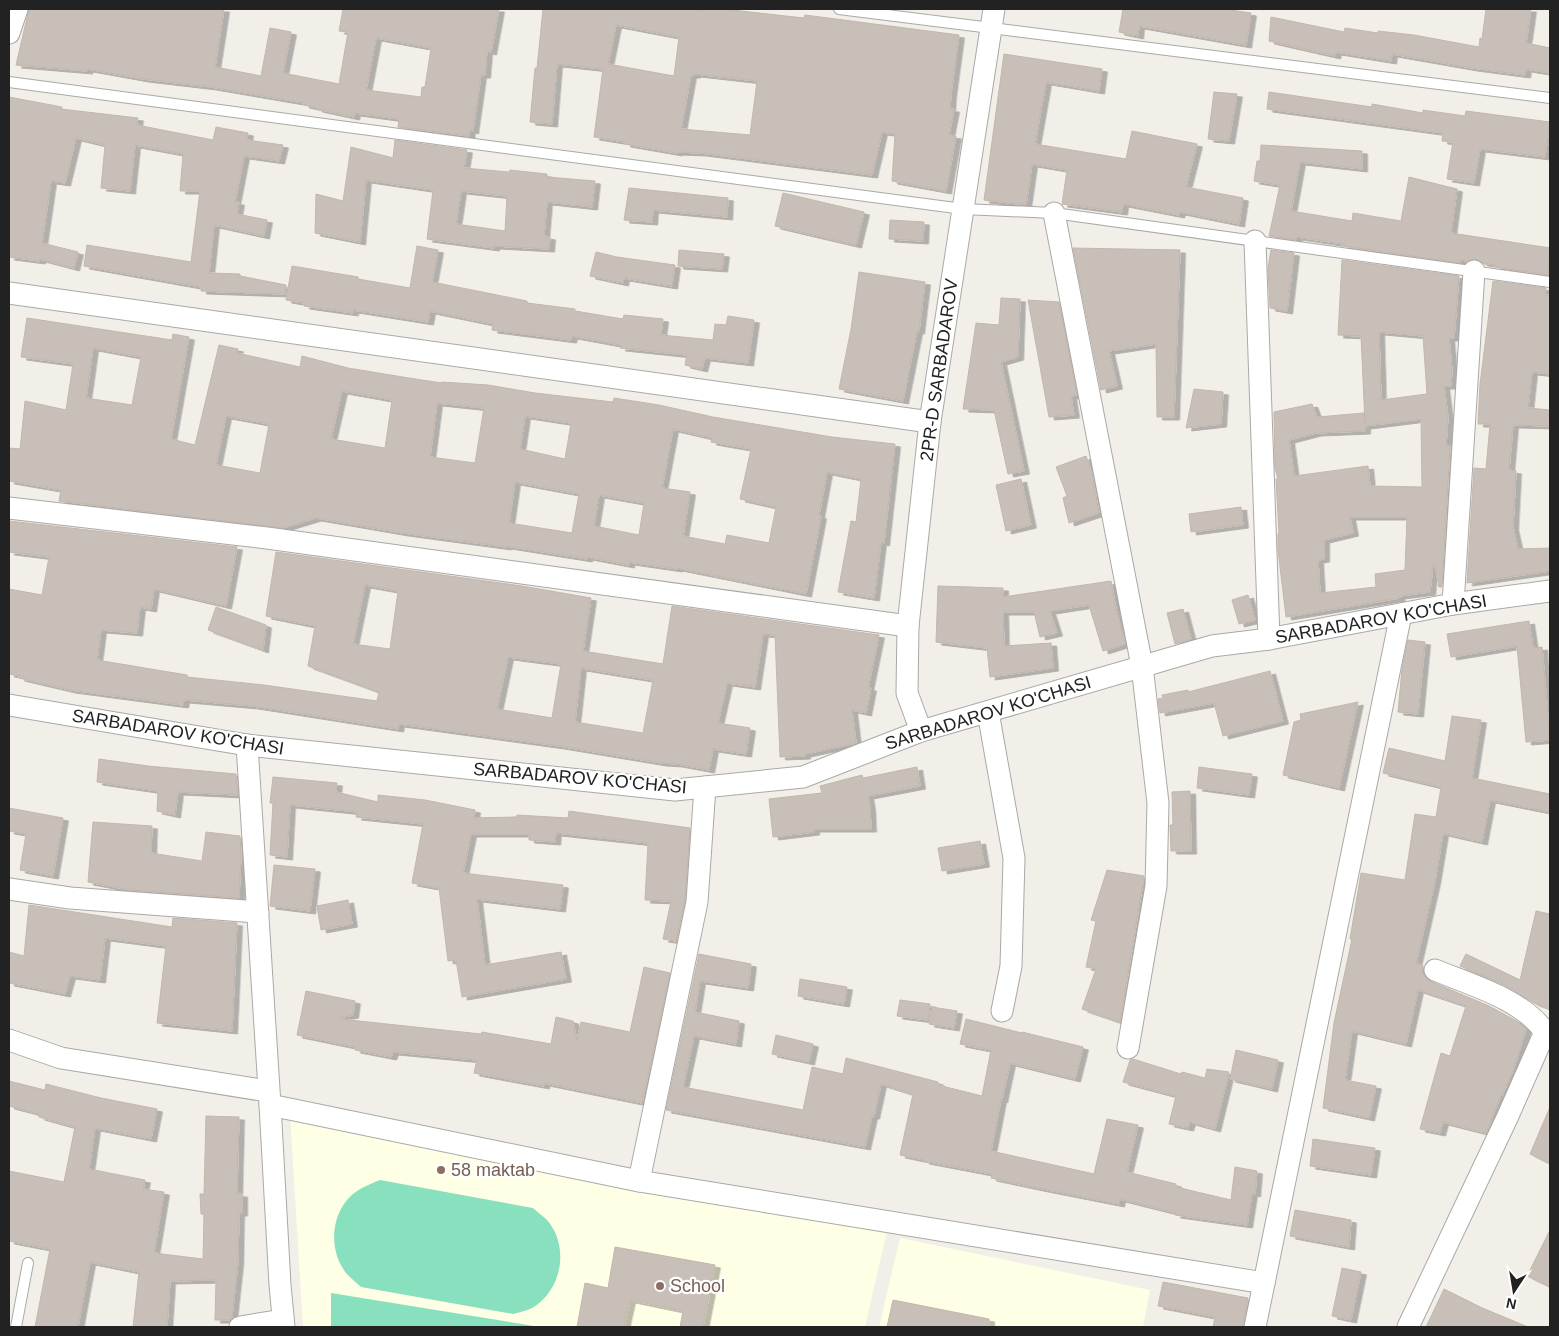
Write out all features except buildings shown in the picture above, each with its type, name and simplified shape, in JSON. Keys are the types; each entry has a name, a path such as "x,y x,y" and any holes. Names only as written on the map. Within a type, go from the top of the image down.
{"street":[{"path":"9,33 17,9"},
{"name":"2PR-D SARBADAROV","path":"921,731 908,693 908,626 930,422 992,19"},
{"path":"1054,213 1142,666 1158,803 1156,886 1128,1048"},
{"path":"1255,241 1269,639"},
{"path":"1453,604 1474,270"},
{"path":"9,293 930,422"},
{"path":"9,508 266,538 908,626"},
{"name":"SARBADAROV KO'CHASI","path":"9,705 247,745 674,790 803,777 921,731 1212,646 1269,639 1453,604 1550,591"},
{"path":"1255,1327 1401,614"},
{"path":"988,712 1014,858 1011,966 1002,1011"},
{"path":"240,1327 284,1324 268,1098 247,745"},
{"path":"639,1181 697,902 705,787"},
{"path":"9,889 70,898 258,912"},
{"path":"1408,1327 1548,1033 1539,1023 1512,1002 1435,970"},
{"path":"9,1040 61,1058 268,1098 639,1181 1264,1283"}],"lane":[{"path":"838,9 992,19 1550,98"},
{"path":"9,82 963,209 1054,213 1550,282"},
{"path":"16,1327 28,1263"}],"shaded area":[{"name":"58 maktab","path":"290,1114 888,1226 865,1327 303,1327"},
{"path":"900,1238 1150,1290 1143,1327 879,1327"}],"green space":[{"path":"380,1180 533,1208 547,1220 559,1242 559,1267 556,1280 550,1291 532,1308 513,1314 361,1287 348,1275 337,1256 334,1236 335,1227 341,1208 347,1200 362,1188"},
{"path":"331,1293 540,1327 331,1327"}],"place":[{"name":"58 maktab","path":"441,1170"},
{"name":"School","path":"660,1286"}]}
